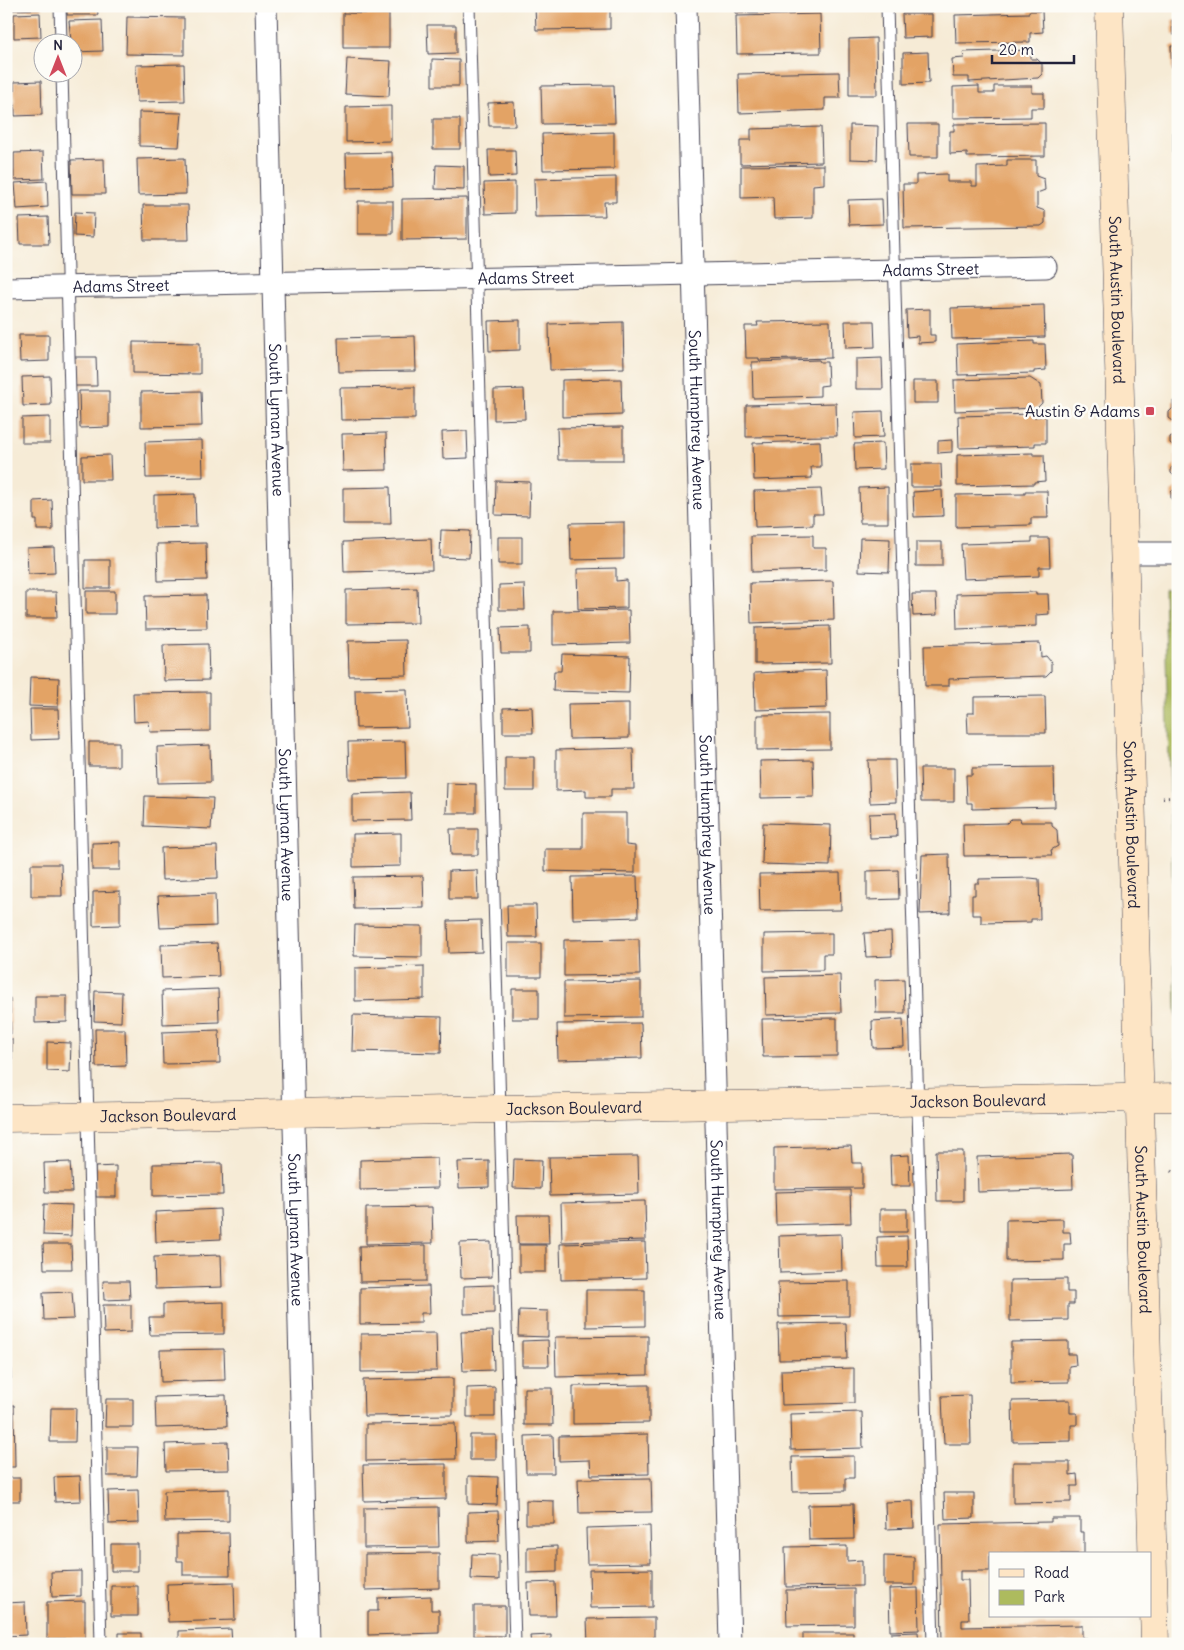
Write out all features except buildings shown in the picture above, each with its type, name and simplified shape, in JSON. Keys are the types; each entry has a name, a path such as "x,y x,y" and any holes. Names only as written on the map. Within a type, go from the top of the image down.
{"street":[{"name":"South Lyman Avenue","path":"266,6 292,1112 307,1644"},
{"name":"South Humphrey Avenue","path":"686,6 730,1644"},
{"name":"South Austin Boulevard","path":"1109,6 1155,1644"},
{"name":"Adams Street","path":"6,288 1046,267"},
{"path":"1124,554 1178,553"},
{"name":"Jackson Boulevard","path":"6,1118 1178,1097"}],"lane":[{"path":"60,6 61,32"},
{"path":"469,6 515,1644"},
{"path":"888,6 933,1644"},
{"path":"62,82 102,1644"}],"path":[{"path":"1163,798 1178,797"},
{"path":"1172,1171 1178,1176"}],"green space":[{"path":"1164,589 1178,589 1178,1075"}],"place":[{"name":"Austin & Adams","path":"1150,411"}]}
